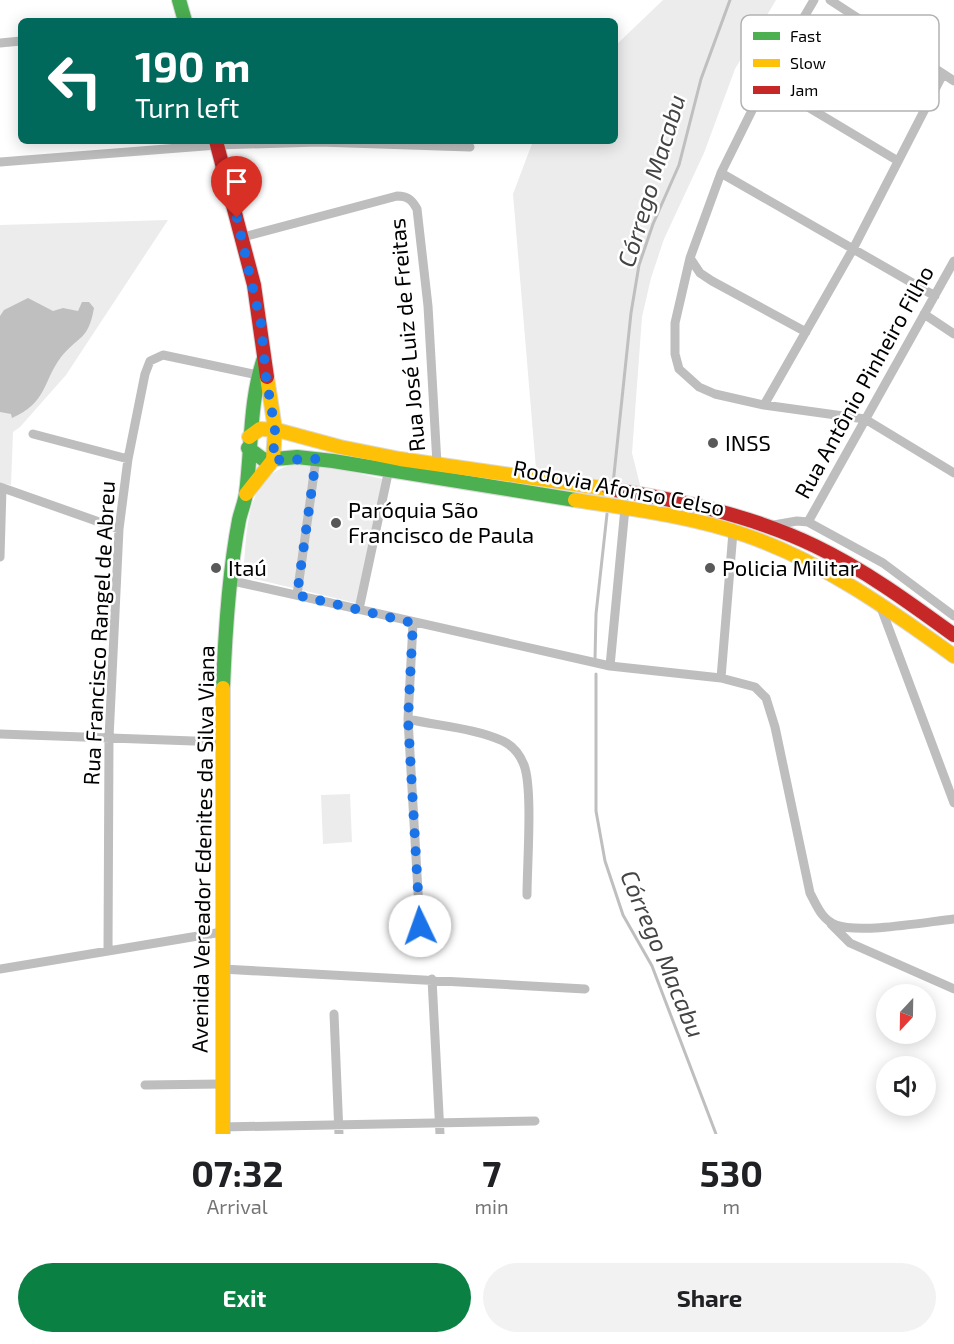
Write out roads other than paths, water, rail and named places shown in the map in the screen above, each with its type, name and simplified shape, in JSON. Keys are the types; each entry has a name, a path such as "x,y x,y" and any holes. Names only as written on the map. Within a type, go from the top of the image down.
{"main road":[{"path":"179,0 184,18"},
{"name":"Avenida Vereador Edenites da Silva Viana","path":"217,144 254,285 275,429 273,460 246,494"},
{"name":"Avenida Vereador Edenites da Silva Viana","path":"223,1131 221,742 224,652 239,521 246,494 248,443 258,375 264,358"},
{"path":"248,443 260,429 275,429"},
{"name":"Rodovia Afonso Celso","path":"275,429 329,446 437,464 590,485 704,508 768,526 862,572 954,635"},
{"name":"Rodovia Afonso Celso","path":"248,443 258,458 316,459 389,469 625,508 733,532 766,543 824,570 879,603 954,656"}],"street":[{"path":"805,15 814,0"},
{"path":"830,0 853,15"},
{"path":"0,43 18,41"},
{"path":"939,71 954,81"},
{"path":"939,82 943,74"},
{"path":"752,111 721,173 690,258 675,323 675,354 679,369 699,387 715,394 764,405 865,418 954,473"},
{"path":"814,111 898,161"},
{"path":"764,405 853,249 924,111"},
{"path":"0,162 206,144"},
{"path":"379,144 470,147"},
{"path":"721,173 935,296"},
{"name":"Rua José Luiz de Freitas","path":"243,237 397,196 405,196 413,201 417,209 428,306 437,464"},
{"path":"690,258 700,273 712,281 806,332"},
{"name":"Rua Antônio Pinheiro Filho","path":"808,522 954,261"},
{"path":"924,314 954,334"},
{"name":"Rua Francisco Rangel de Abreu","path":"108,950 109,738 119,529 128,459 145,374 155,357 163,355 258,375"},
{"path":"33,434 128,459"},
{"path":"297,595 316,459"},
{"path":"359,609 389,469"},
{"path":"0,557 1,487 119,529"},
{"path":"610,666 625,508"},
{"path":"768,526 797,520 808,522 883,563 954,616"},
{"path":"721,678 733,532"},
{"path":"233,581 610,666 721,678 755,687 766,698 775,727 810,893 823,916 850,943 954,989"},
{"path":"915,607 922,593"},
{"path":"879,603 954,803"},
{"path":"413,623 408,719 420,926"},
{"path":"408,719 486,736 504,742 517,751 525,767 528,788 527,895"},
{"path":"0,734 221,742"},
{"path":"823,916 836,925 858,928 954,919"},
{"path":"0,969 222,932"},
{"path":"222,969 585,989"},
{"path":"432,979 440,1134"},
{"path":"334,1014 338,1129"},
{"path":"145,1085 221,1084"},
{"path":"223,1131 338,1129 440,1121 535,1121"}],"waterway":[{"name":"Córrego Macabu","path":"613,484 631,313 639,265 653,224 679,165 701,79 730,0"},
{"name":"Córrego Macabu","path":"595,659 596,614 607,514"},
{"name":"Córrego Macabu","path":"596,674 596,811 605,861 623,915 652,966 716,1134"}],"place":[{"name":"INSS","path":"713,443"},
{"name":"Paróquia São Francisco de Paula","path":"336,523"},
{"name":"Itaú","path":"216,568"},
{"name":"Policia Militar","path":"710,568"}]}
